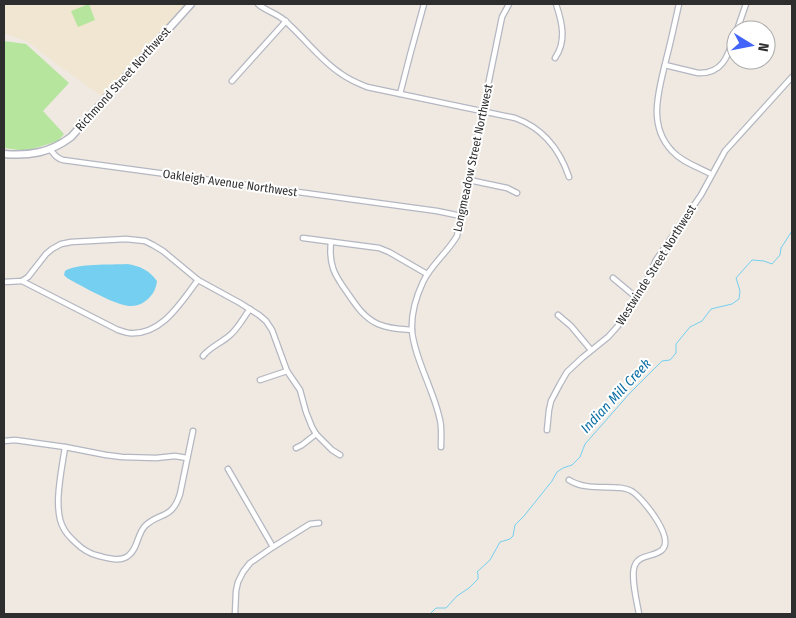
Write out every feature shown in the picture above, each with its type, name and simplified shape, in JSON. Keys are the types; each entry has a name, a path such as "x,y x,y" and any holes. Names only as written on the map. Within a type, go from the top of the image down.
{"street":[{"name":"Richmond Street Northwest","path":"50,149 62,143 81,127 191,4"},
{"path":"258,4 286,21 338,73 353,82 367,87 524,121 545,136 557,152 569,177"},
{"path":"400,94 424,4"},
{"name":"Longmeadow Street Northwest","path":"441,447 439,417 412,330 415,304 427,274 447,251 459,230 502,17 509,4"},
{"path":"556,4 563,34 561,49 556,58"},
{"path":"679,4 657,100 657,119 666,144 678,156 711,174"},
{"path":"740,20 746,4"},
{"path":"232,81 286,21"},
{"path":"665,65 703,73 718,68 726,58"},
{"name":"Westwinde Street Northwest","path":"547,430 550,405 560,384 572,367 612,332 644,288 656,260 701,194 725,150 792,77"},
{"path":"4,154 31,155 50,149"},
{"name":"Oakleigh Avenue Northwest","path":"50,149 58,159 63,160 437,211 461,216"},
{"path":"469,180 507,188 517,193"},
{"path":"303,238 371,247 387,251 427,274"},
{"path":"22,281 28,277 46,254 61,244 126,239 145,241 153,245 198,280 233,298 266,321 272,330 287,371 300,390 309,421 316,434 332,450 340,455"},
{"path":"330,242 332,268 358,308 368,318 380,325 412,330"},
{"path":"612,278 637,298"},
{"path":"4,282 22,281 129,334 145,332 160,325 198,280"},
{"path":"202,356 208,350 228,338 250,309"},
{"path":"558,316 572,326 590,350"},
{"path":"260,380 287,371"},
{"path":"65,447 58,502 63,528 88,553 116,560 129,555 134,550 143,529 177,504 193,431"},
{"path":"296,448 316,434"},
{"path":"4,441 15,440 122,457 156,458 175,456 187,458"},
{"path":"228,470 273,546"},
{"path":"569,480 574,484 584,487 620,489 633,492 648,506 662,531 665,539 664,547 661,551 641,558 635,565 634,578 638,614"},
{"path":"234,614 236,592 243,572 250,563 273,546 310,524 319,523"}],"shaded area":[{"path":"4,4 191,4 106,99 28,42 4,33"}],"green space":[{"path":"89,4 95,20 78,27 71,11"},
{"path":"4,41 26,44 69,83 43,111 64,134 58,141 26,151 4,148"}],"water":[{"path":"127,264 144,269 157,281 151,296 143,303 131,306 117,303 64,275 65,271 70,268"}],"waterway":[{"name":"Indian Mill Creek","path":"430,614 436,608 446,608 457,596 478,579 477,572 490,560 500,542 513,536 515,525 552,481 557,472 572,465 580,457 585,444 630,393 662,361 670,360 676,353 676,344 690,327 702,321 711,309 732,304 739,299 740,291 736,278 752,260 772,264 780,255 781,248 792,231"}]}
